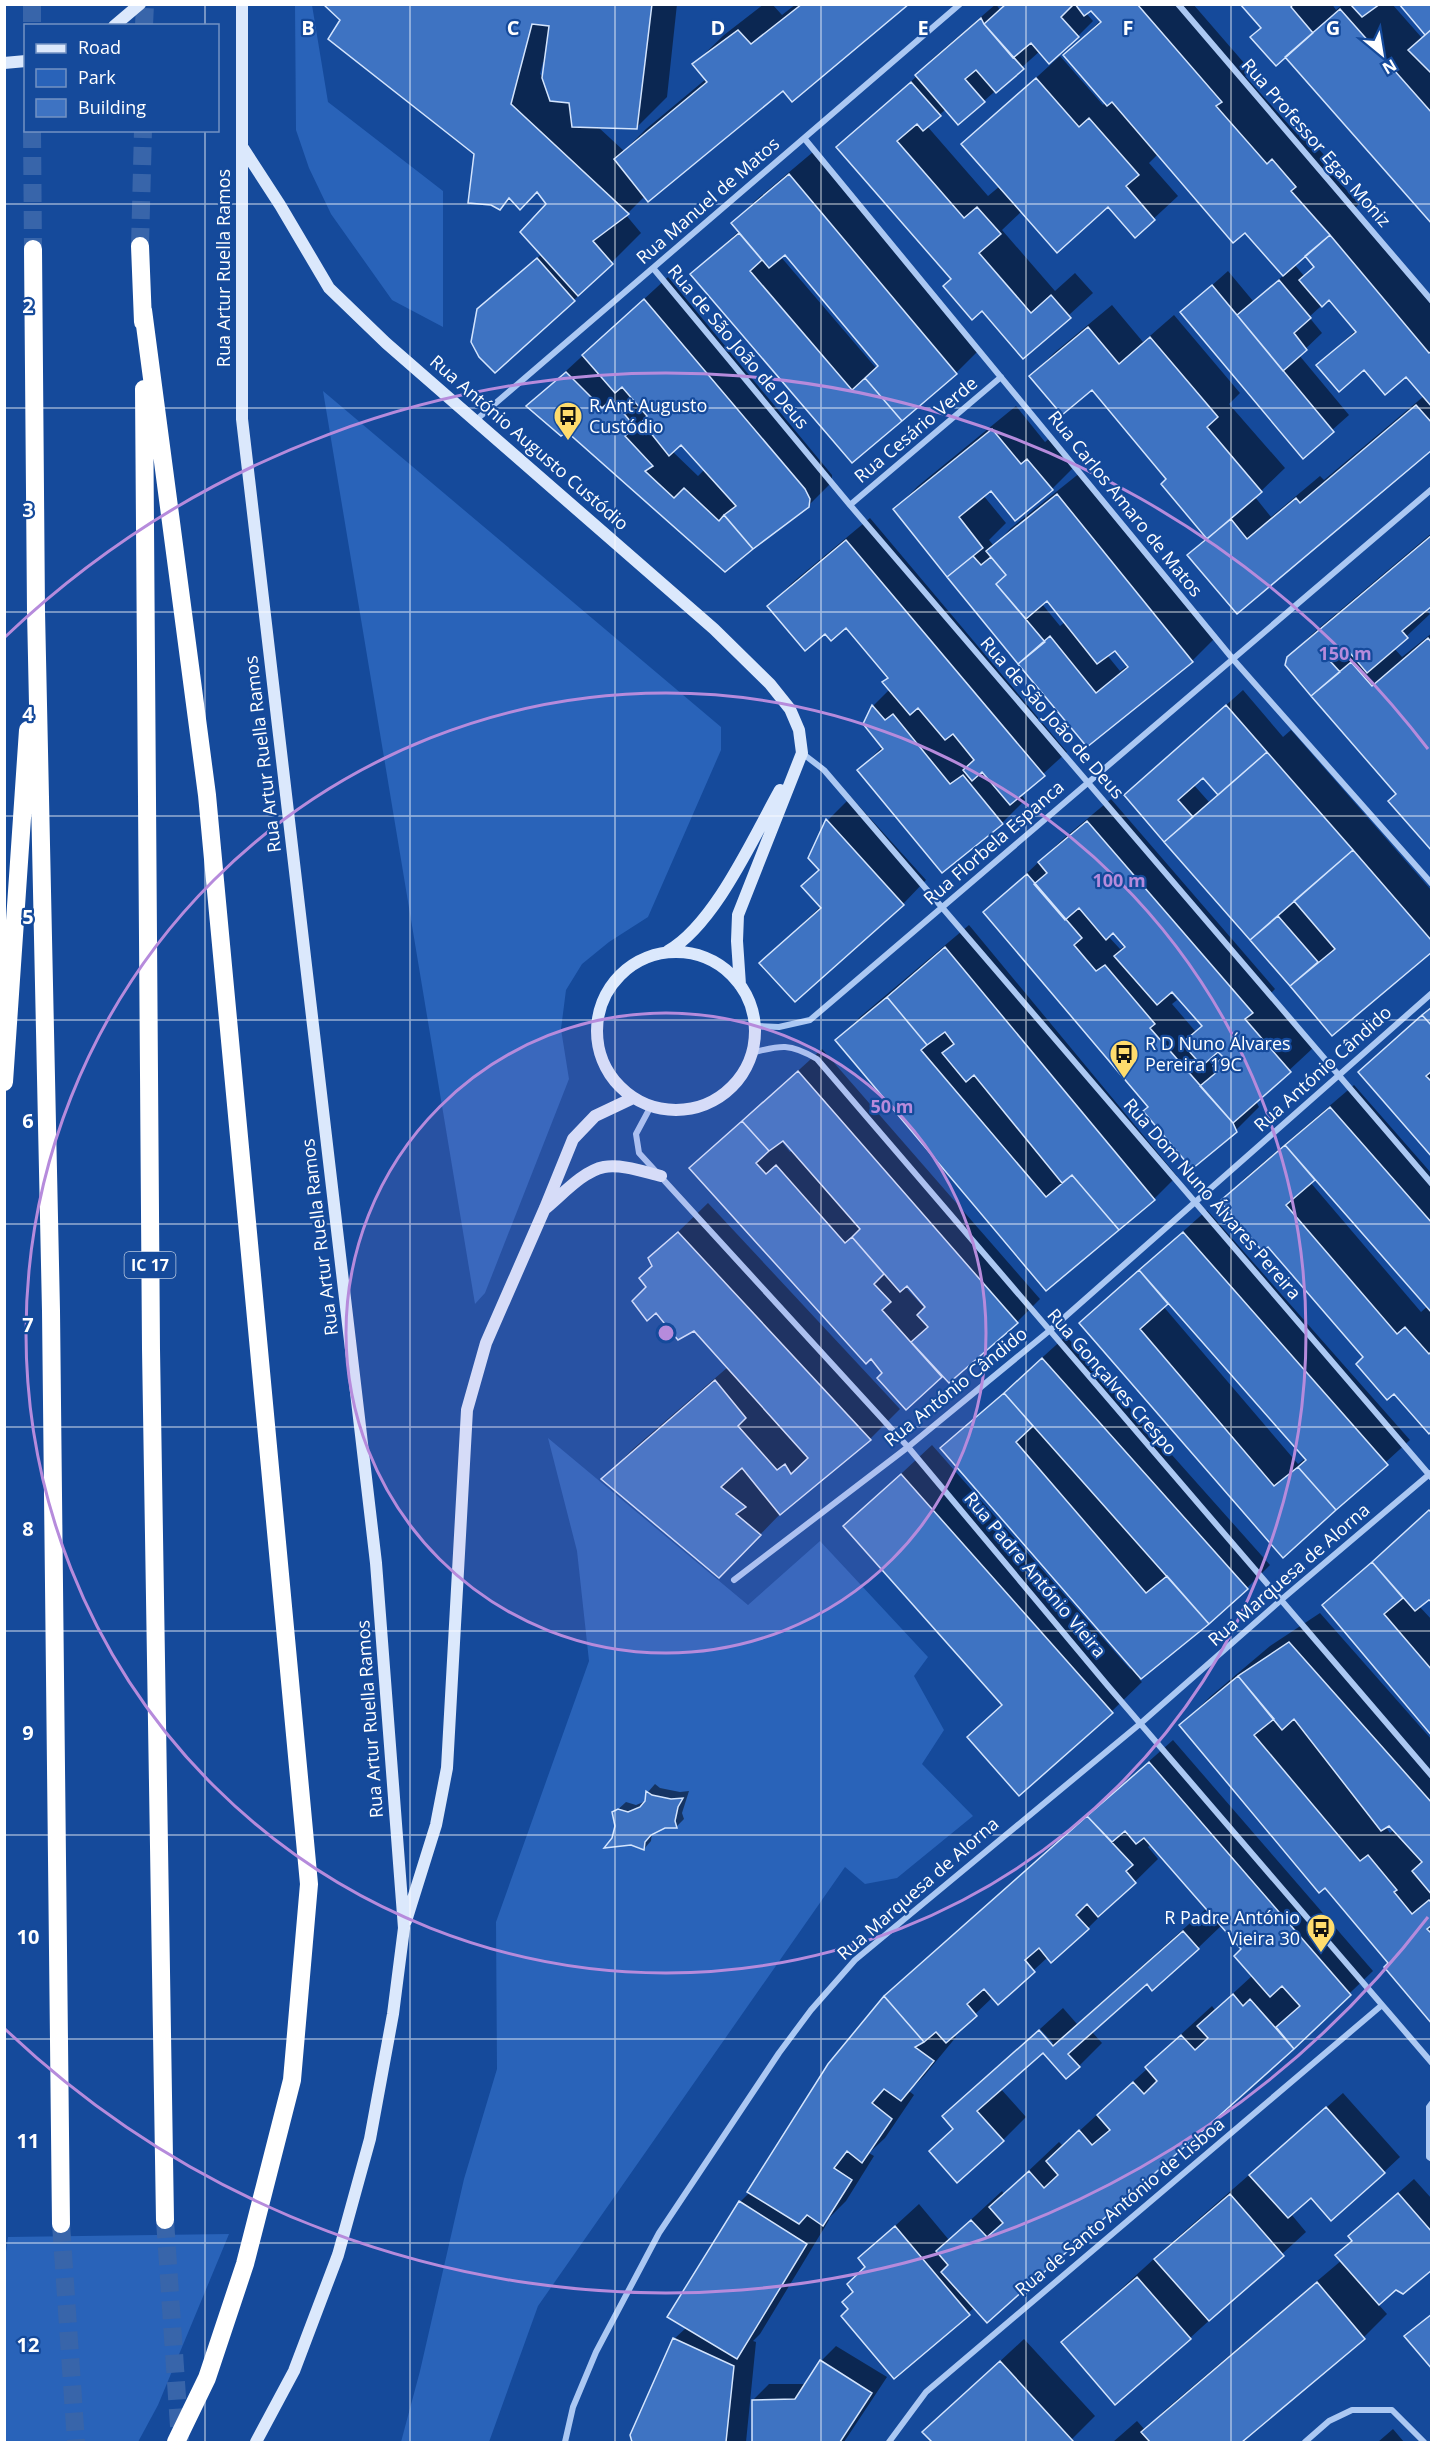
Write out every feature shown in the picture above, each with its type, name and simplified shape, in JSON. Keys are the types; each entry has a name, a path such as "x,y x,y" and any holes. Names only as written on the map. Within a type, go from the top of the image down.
{"highway":[{"name":"IC 17","path":"140,246 143,310 150,1336 165,2220"},
{"path":"33,249 36,611 51,1311 61,2224"},
{"path":"143,310 207,795 309,1884 292,2080 245,2264 207,2378 176,2442"},
{"path":"4,1082 36,611"}],"street":[{"path":"116,24 140,4"},
{"name":"Rua Artur Ruella Ramos","path":"242,4 242,419 376,1563 404,1928 393,2014 370,2139 338,2255 294,2371 256,2442"},
{"name":"Rua Manuel de Matos","path":"476,420 960,4"},
{"name":"Rua Professor Egas Moniz","path":"1178,4 1431,301"},
{"path":"4,63 24,61"},
{"name":"Rua Carlos Amaro de Matos","path":"804,138 1232,658 1431,884"},
{"name":"Rua António Augusto Custódio","path":"243,147 329,288 386,343 714,629 770,684 790,709 799,730 802,753"},
{"name":"Rua de São João de Deus","path":"653,268 850,505 1431,1184"},
{"name":"Rua Cesário Verde","path":"850,505 1001,377"},
{"name":"Rua Florbela Espanca","path":"755,1026 779,1028 810,1020 1431,489"},
{"path":"665,953 679,945 707,916 802,753"},
{"path":"740,985 736,941 738,915 802,753"},
{"name":"Rua Dom Nuno Álvares Pereira","path":"802,753 824,770 1430,1475"},
{"path":"680,952 706,957 728,971 740,985 745,991 754,1014 755,1040 748,1064 734,1086 713,1101 689,1109 663,1109 633,1098 618,1086 603,1064 597,1038 599,1011 610,986 629,966 653,955 680,952"},
{"name":"Rua António Cândido","path":"734,1580 908,1447 1049,1331 1431,993"},
{"name":"Rua Gonçalves Crespo","path":"751,1053 781,1046 801,1049 817,1059 1431,1776"},
{"path":"404,1928 436,1825 447,1768 467,1410 486,1342 545,1209 573,1139 595,1116 633,1098"},
{"name":"Rua Padre António Vieira","path":"651,1106 636,1134 639,1153 908,1447 1431,2063"},
{"path":"545,1209 585,1176 599,1168 607,1166 625,1168 661,1176"},
{"name":"Rua Marquesa de Alorna","path":"565,2442 573,2408 596,2352 659,2233 778,2053 811,2010 855,1960 1141,1723 1281,1600 1430,1475"},
{"name":"Rua de Santo António de Lisboa","path":"890,2442 926,2392 1382,2005"},
{"path":"1430,2105 1429,2157 1431,2159"},
{"path":"1305,2442 1329,2421 1352,2410 1392,2410 1424,2442"}],"green space":[{"path":"295,5 312,5 328,102 443,191 443,327 392,300 331,214 309,168 296,130"},
{"path":"323,391 721,727 721,750 648,917 609,942 582,964 566,990 561,1029 569,1079 485,1293 475,1304"},
{"path":"548,1438 748,1605 820,1541 928,1657 914,1676 944,1730 922,1764 973,1816 897,1878 865,1884 845,1867 538,2306 489,2442 401,2442 420,2371 464,2179 497,2069 496,1922 589,1661 577,1551"},
{"path":"229,2234 158,2405 138,2442 5,2442 4,2267 8,2237"}],"building":[{"path":"323,4 652,4 637,129 572,127 569,103 550,101 542,78 549,26 532,24 511,104 629,214 593,241 613,264 578,296 520,232 546,204 537,192 520,210 509,198 500,210 491,205 468,203 474,154 328,39 340,20"},
{"path":"802,4 909,4 792,102 783,91 648,202 614,159 707,82 692,64 738,30 751,44"},
{"path":"1006,4 1074,4 1061,17 1079,37 1049,64 1031,43 1013,58 984,24"},
{"path":"1075,4 1137,4 1222,102 1216,106 1267,164 1272,159 1296,187 1291,191 1330,235 1283,276 1245,233 1233,243 1112,102 1107,106 1063,55 1101,22 1091,11 1084,16"},
{"path":"1240,4 1293,4 1291,7 1313,33 1276,66 1250,37 1261,28"},
{"path":"1350,4 1380,4 1362,17"},
{"path":"1399,4 1432,4 1432,29 1425,35"},
{"path":"1340,9 1432,113 1432,224 1285,57"},
{"path":"981,18 1024,69 996,93 976,70 965,79 985,102 958,125 915,75"},
{"path":"1432,29 1432,74 1408,50"},
{"path":"1036,78 1079,127 1089,118 1139,175 1126,186 1155,220 1135,238 1108,207 1057,253 961,144"},
{"path":"911,82 941,116 923,131 917,124 897,141 964,218 977,207 1001,234 979,253 1031,313 1051,295 1071,318 1023,359 982,311 972,320 943,286 951,279 836,147"},
{"path":"789,174 957,374 902,421 865,378 878,366 785,255 769,268 731,223"},
{"path":"739,233 762,260 750,271 852,390 865,378 902,421 852,463 690,274"},
{"path":"1330,235 1429,353 1432,351 1432,407 1406,377 1385,395 1364,370 1339,392 1316,365 1356,332 1329,300 1322,307 1299,280 1314,267 1305,256"},
{"path":"537,258 575,301 495,373 479,357 471,342 477,309"},
{"path":"1279,280 1311,318 1294,333 1307,350 1283,371 1237,315"},
{"path":"1212,285 1334,432 1303,459 1180,312"},
{"path":"644,299 805,489 810,499 809,507 753,549 724,515 736,506 681,445 669,456 642,422 647,416 622,387 615,393 582,355"},
{"path":"1088,327 1119,364 1150,337 1218,417 1207,427 1262,492 1207,539 1161,484 1166,479 1092,390 1062,415 1029,376"},
{"path":"566,372 602,408 612,399 635,427 625,436 653,466 645,471 674,498 684,488 719,521 724,515 753,549 725,572 567,432 561,436 526,406"},
{"path":"1416,405 1432,423 1432,450 1237,614 1187,555 1231,519 1247,539 1296,498 1300,503"},
{"path":"992,429 1021,464 1027,459 1053,490 1015,521 991,491 959,517 983,548 947,577 893,509"},
{"path":"1057,494 1193,662 1087,747 1018,664 1050,636 1096,693 1128,667 1115,651 1097,664 1047,601 1026,619 996,584 1006,575 986,551"},
{"path":"1432,535 1432,606 1402,631 1408,638 1367,673 1345,647 1330,661 1340,672 1311,696 1285,665 1287,657"},
{"path":"846,540 1045,776 1010,805 982,772 972,781 963,770 974,760 953,734 945,740 918,708 910,715 882,682 888,678 846,628 831,641 825,634 805,651 767,606"},
{"path":"973,556 981,565 991,557 1006,575 996,584 1045,642 1018,664 947,577"},
{"path":"1428,638 1432,643 1432,851 1388,801 1396,794 1311,696 1351,662 1372,686"},
{"path":"872,705 885,720 893,714 950,784 963,775 1003,824 942,873 857,770 883,749 863,724"},
{"path":"1226,705 1267,752 1218,795 1203,778 1178,800 1193,817 1164,842 1124,795"},
{"path":"1267,752 1353,850 1250,940 1164,842"},
{"path":"826,819 904,905 795,1002 759,963 821,908 801,886 819,870 808,858"},
{"path":"1087,821 1253,1013 1245,1019 1291,1072 1233,1123 1200,1086 1218,1071 1213,1066 1223,1057 1218,1052 1202,1066 1182,1043 1202,1026 1172,992 1157,1005 1114,956 1125,947 1113,933 1106,940 1079,908 1065,920 1034,884 1047,873 1038,862"},
{"path":"1353,850 1432,941 1432,952 1332,1036 1290,986 1335,949 1294,901"},
{"path":"1027,874 1082,938 1074,945 1096,971 1105,965 1155,1024 1150,1028 1233,1123 1237,1132 1192,1169 1143,1111 1148,1107 983,912"},
{"path":"1278,916 1318,962 1290,986 1250,940"},
{"path":"945,947 1155,1200 1119,1230 1072,1175 1062,1183 974,1075 966,1082 942,1053 954,1044 945,1032 927,1045 887,997"},
{"path":"887,997 927,1045 921,1050 1046,1197 1072,1175 1119,1230 1046,1291 835,1040"},
{"path":"1432,1007 1432,1026 1422,1015"},
{"path":"1422,1015 1432,1026 1432,1071 1426,1076 1432,1082 1432,1157 1358,1072"},
{"path":"798,1071 1018,1323 949,1383 911,1342 928,1327 917,1315 925,1307 907,1286 900,1292 852,1237 860,1229 783,1141 769,1151 742,1121"},
{"path":"1330,1107 1432,1223 1432,1313 1285,1145"},
{"path":"742,1121 769,1151 756,1163 766,1174 776,1165 845,1243 852,1237 884,1274 874,1284 891,1302 882,1310 942,1377 906,1410 877,1378 882,1373 871,1359 866,1364 689,1168"},
{"path":"1285,1145 1315,1180 1286,1205 1397,1334 1405,1327 1429,1354 1432,1351 1432,1431 1429,1434 1394,1394 1387,1400 1356,1364 1363,1357 1268,1247 1262,1251 1220,1201"},
{"path":"678,1232 871,1440 780,1515 742,1468 721,1487 746,1507 736,1514 761,1535 719,1578 601,1479 715,1380 746,1418 738,1426 777,1470 785,1464 791,1474 808,1458 694,1331 678,1340 656,1313 647,1321 632,1301 646,1287 639,1278 652,1266 648,1258"},
{"path":"1183,1232 1388,1465 1336,1510 1298,1467 1306,1460 1139,1270"},
{"path":"1139,1270 1168,1304 1140,1329 1274,1486 1298,1467 1336,1510 1283,1558 1079,1323"},
{"path":"1042,1358 1248,1589 1209,1624 1004,1393"},
{"path":"1004,1393 1033,1426 1016,1442 1146,1593 1167,1576 1209,1624 1141,1679 940,1448"},
{"path":"901,1474 1113,1713 1019,1796 967,1737 1002,1705 843,1526"},
{"path":"1429,1510 1432,1513 1432,1602 1429,1600 1415,1611 1372,1562"},
{"path":"1372,1562 1403,1598 1384,1614 1432,1670 1432,1736 1322,1605"},
{"path":"1289,1642 1432,1803 1432,1895 1412,1871 1422,1862 1389,1826 1381,1831 1294,1719 1282,1730 1238,1676"},
{"path":"1238,1676 1274,1719 1254,1735 1360,1861 1368,1855 1397,1890 1394,1892 1412,1914 1429,1900 1432,1903 1432,1925 1427,1929 1432,1934 1432,2024 1384,1967 1388,1963 1325,1888 1319,1893 1179,1725"},
{"path":"1149,1762 1351,1995 1294,2049 1276,2027 1300,2006 1282,1986 1270,1997 1234,1956 1241,1949 1144,1838 1136,1844 1125,1831 1112,1842 1087,1816"},
{"path":"646,1791 652,1795 671,1799 683,1798 675,1821 677,1828 665,1828 651,1835 645,1842 644,1850 631,1845 604,1848 612,1838 615,1826 612,1812 618,1809 628,1812 640,1807 645,1801"},
{"path":"1087,1816 1133,1865 1126,1871 1136,1883 1098,1917 1087,1904 1076,1915 1089,1929 1051,1963 1039,1948 1025,1960 1035,1972 998,2005 984,1989 967,2004 977,2016 946,2043 936,2032 924,2042 884,1996"},
{"path":"1183,1931 1199,1949 1152,1991 1147,1984 1068,2054 1080,2067 1066,2079 1043,2053 977,2111 1004,2141 957,2183 929,2151 953,2129 942,2116 1039,2030 1053,2046"},
{"path":"1233,1994 1243,2006 1250,1999 1294,2049 987,2323 941,2272 948,2265 936,2251 971,2220 987,2237 1003,2223 989,2207 1029,2171 1044,2188 1058,2175 1046,2161 1079,2130 1092,2145 1110,2130 1097,2115 1133,2082 1144,2094 1157,2081 1145,2067 1181,2035 1195,2050 1208,2038 1197,2026"},
{"path":"884,1996 924,2042 915,2047 934,2061 901,2101 884,2089 872,2103 892,2119 862,2163 847,2151 834,2168 852,2180 823,2226 807,2215 799,2224 747,2192 828,2064"},
{"path":"1326,2107 1385,2173 1331,2221 1311,2198 1288,2218 1249,2175"},
{"path":"1398,2193 1432,2232 1432,2270 1403,2294 1396,2290 1379,2305 1335,2255 1352,2241 1348,2236"},
{"path":"1230,2194 1284,2256 1209,2321 1154,2259"},
{"path":"739,2201 807,2244 737,2359 667,2317"},
{"path":"895,2226 970,2315 894,2379 841,2316 848,2309 842,2302 853,2292 847,2284 865,2267 858,2258"},
{"path":"1137,2277 1191,2339 1115,2405 1061,2342"},
{"path":"1317,2282 1365,2339 1242,2442 1150,2442 1141,2432"},
{"path":"1432,2314 1432,2369 1404,2336"},
{"path":"673,2338 734,2366 726,2442 632,2442 630,2435"},
{"path":"820,2360 872,2393 840,2442 752,2442 752,2400 795,2399"},
{"path":"1000,2361 1073,2441 932,2442 922,2432"}],"tunnel":[{"path":"32,4 32,24"},
{"path":"144,24 145,4"},
{"path":"32,132 33,249"},
{"path":"140,246 143,132"},
{"path":"165,2220 180,2441"},
{"path":"61,2224 76,2442"}],"place":[{"name":"R Ant Augusto Custódio","path":"568,442"},
{"name":"R D Nuno Álvares Pereira 19C","path":"1124,1080"},
{"name":"R Padre António Vieira 30","path":"1321,1954"}]}
